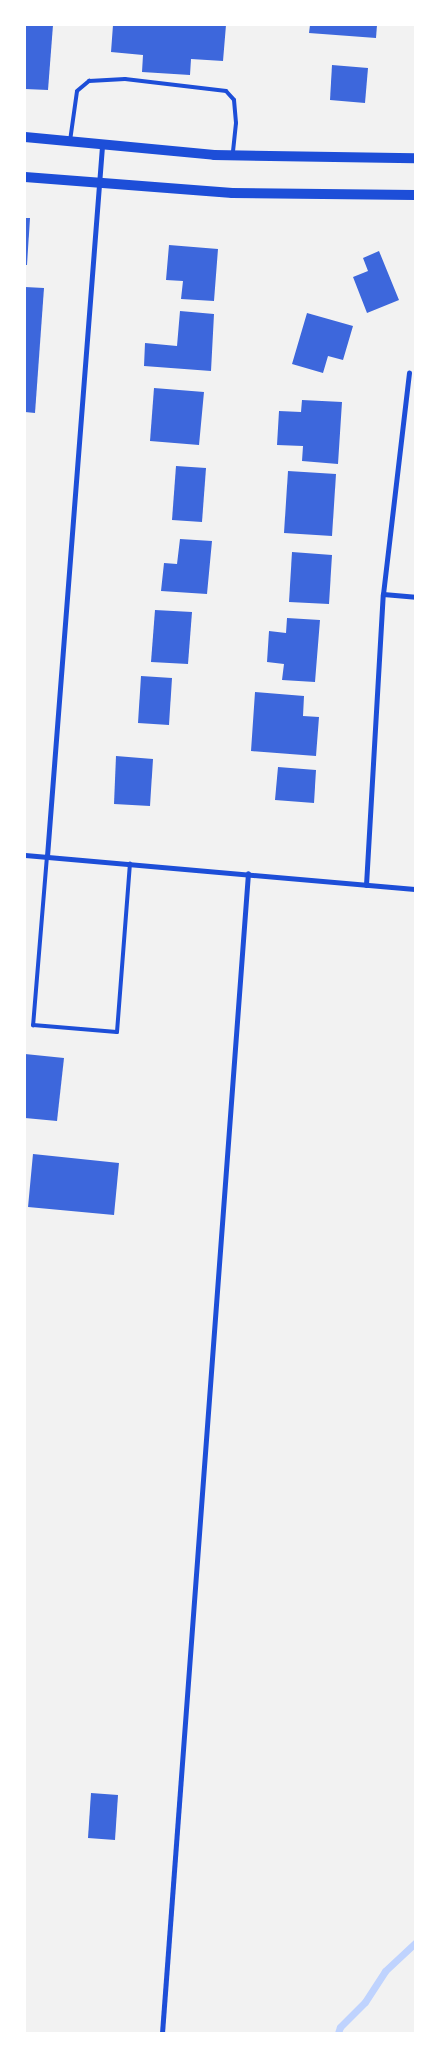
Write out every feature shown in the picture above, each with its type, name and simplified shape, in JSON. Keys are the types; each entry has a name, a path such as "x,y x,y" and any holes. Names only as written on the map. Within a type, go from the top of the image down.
{"main road":[{"path":"25,137 102,146 233,156 415,158"},
{"path":"25,178 232,193 415,195"}],"street":[{"path":"46,856 102,146"},
{"path":"366,885 383,594 409,373"},
{"path":"383,594 415,597"},
{"path":"25,854 415,889"},
{"path":"162,2033 248,873"}],"lane":[{"path":"70,141 77,91 89,81 125,79 226,91 234,100 236,123 233,156"},
{"path":"46,856 33,1025 117,1032 130,862"}],"building":[{"path":"25,25 53,25 48,90 25,89"},
{"path":"113,25 226,25 223,61 191,59 190,75 142,72 143,55 111,52"},
{"path":"310,25 377,25 376,38 309,33"},
{"path":"332,65 368,68 365,103 330,100"},
{"path":"25,218 30,218 27,265 25,265"},
{"path":"169,245 218,249 214,301 181,299 183,281 166,280"},
{"path":"379,251 399,300 367,313 353,277 368,271 363,258"},
{"path":"25,287 44,288 35,413 25,412"},
{"path":"180,311 214,314 211,371 144,366 145,343 177,346"},
{"path":"307,313 353,326 343,360 328,356 323,373 292,364"},
{"path":"154,388 204,392 199,445 150,441"},
{"path":"302,400 342,402 338,464 302,461 303,446 277,445 279,411 301,412"},
{"path":"176,466 206,468 202,522 172,520"},
{"path":"288,471 336,474 332,536 284,533"},
{"path":"180,539 212,541 207,594 161,591 164,563 177,564"},
{"path":"292,552 332,555 329,604 289,602"},
{"path":"155,610 192,612 188,664 151,662"},
{"path":"287,618 320,620 315,682 282,680 284,664 267,662 269,631 286,633"},
{"path":"141,676 172,678 169,725 138,723"},
{"path":"255,692 304,696 303,716 319,717 316,756 251,751"},
{"path":"116,756 153,759 150,806 114,804"},
{"path":"278,767 316,770 314,803 275,800"},
{"path":"25,1054 64,1058 57,1121 25,1118"},
{"path":"33,1154 119,1163 114,1215 28,1207"},
{"path":"91,1793 118,1795 115,1840 88,1838"}],"waterway":[{"path":"338,2033 340,2027 365,2002 385,1971 415,1943"}]}
